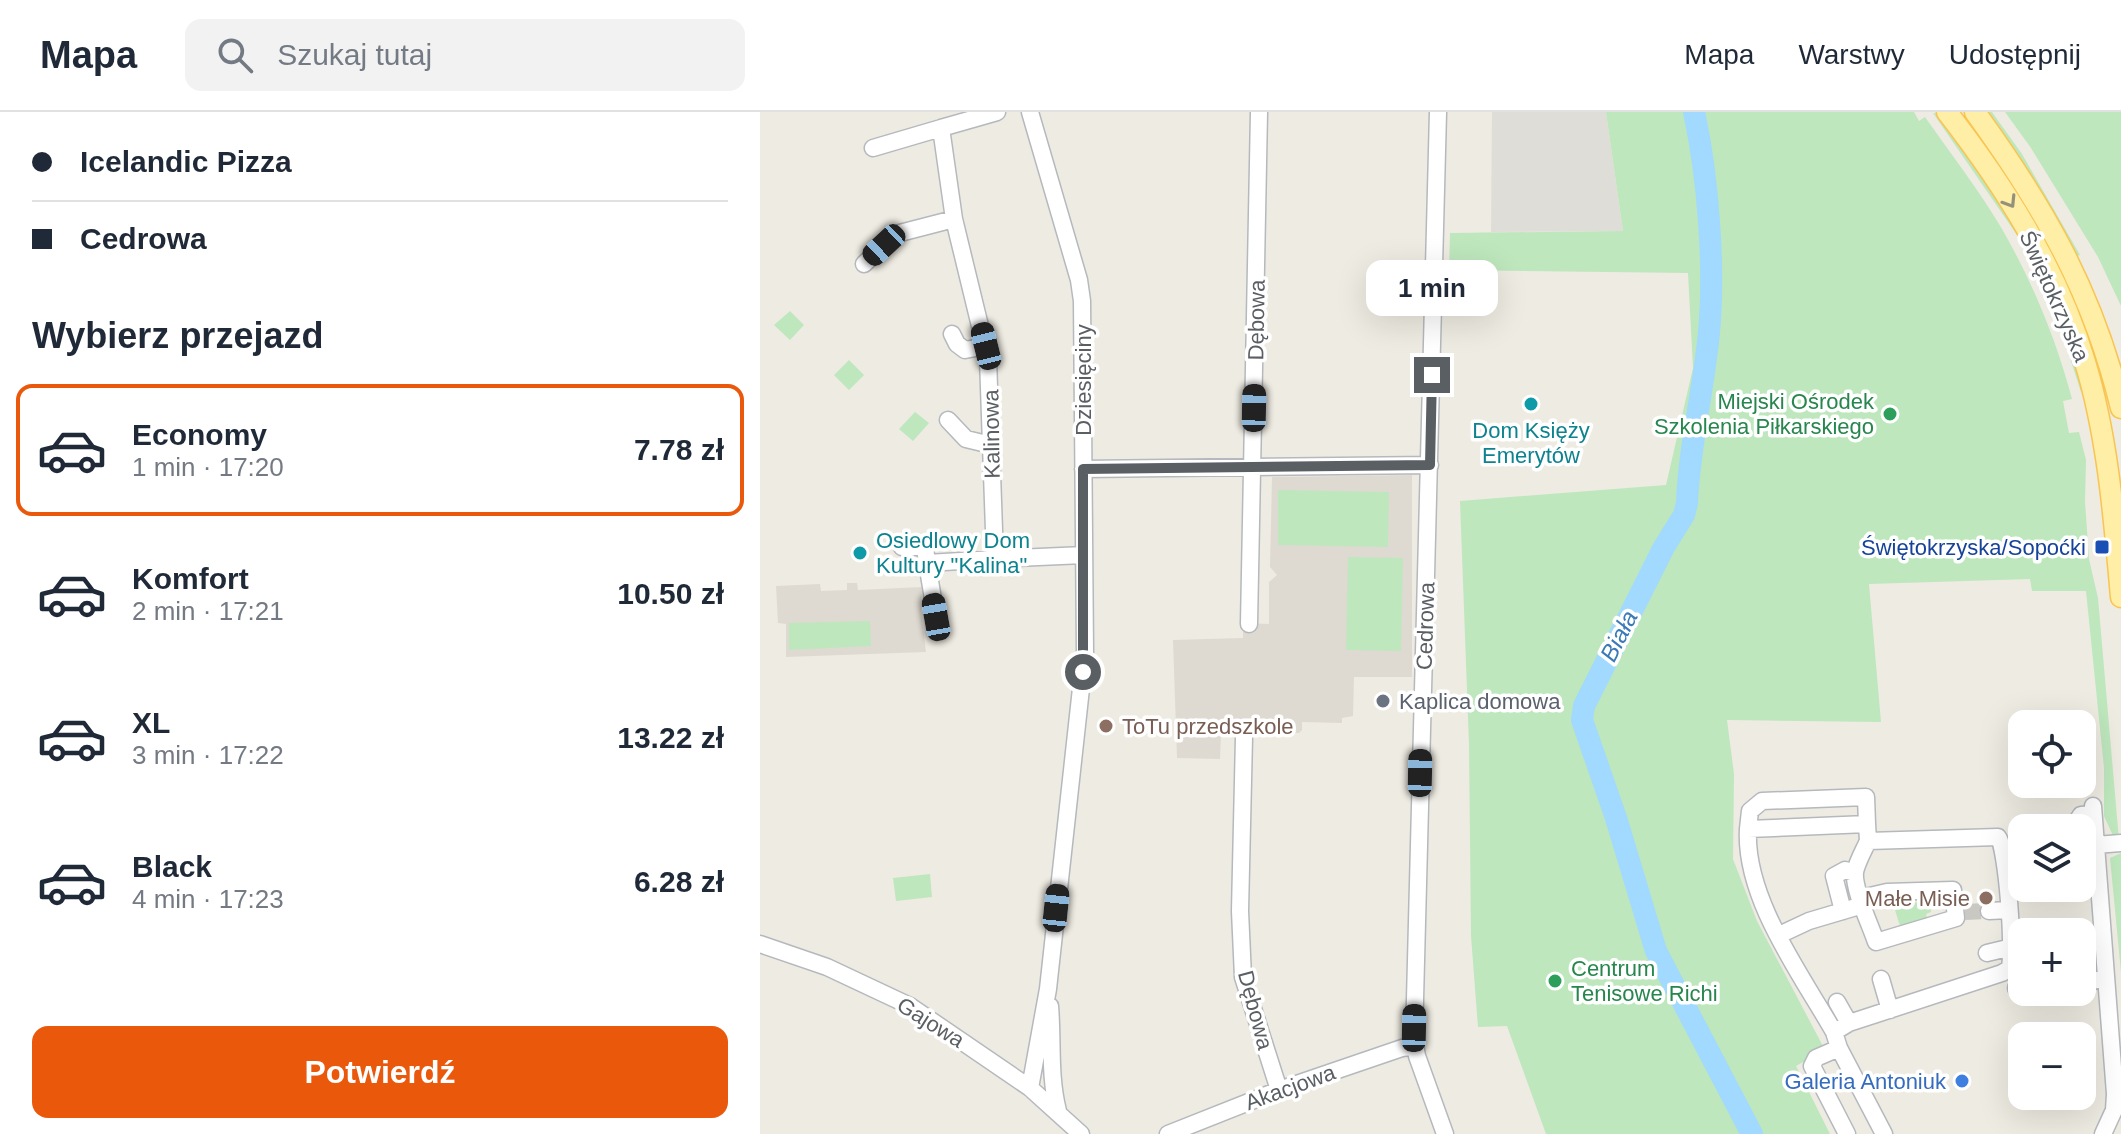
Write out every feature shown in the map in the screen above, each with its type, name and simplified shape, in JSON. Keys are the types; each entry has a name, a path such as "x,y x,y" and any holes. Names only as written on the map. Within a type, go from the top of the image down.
{"main road":[{"name":"Świętokrzyska","path":"1947,112 2008,198 2044,262 2071,322 2097,408 2111,494 2121,597"},
{"name":"Świętokrzyska","path":"1975,112 2029,188 2060,241 2095,319 2120,401"}],"street":[{"path":"873,148 997,112"},
{"name":"Dziesięciny","path":"1030,112 1081,291 1084,555 1083,672 1048,989 1030,1088"},
{"name":"Dębowa","path":"1249,624 1259,112"},
{"name":"Cedrowa","path":"1438,112 1415,1046 1445,1134"},
{"name":"Kalinowa","path":"941,128 954,219 986,346 995,559"},
{"path":"864,264 896,234 954,219"},
{"path":"952,334 957,344 965,350 986,346"},
{"path":"2097,408 2120,401"},
{"path":"948,420 966,439 991,445"},
{"path":"1083,469 1430,465"},
{"path":"902,547 925,547 936,617"},
{"path":"927,563 1084,555"},
{"name":"Dębowa","path":"1244,737 1240,911 1243,977 1279,1090"},
{"path":"1779,935 1809,921 1843,911 1862,901 1887,892 1953,890 1960,913 1956,918 1876,942 1862,901 1855,873 1868,841 1866,797 1762,801 1750,811 1747,842 1763,903 1779,935 1836,1040 1884,1134"},
{"path":"1748,829 1867,824"},
{"path":"1868,841 1998,837 2004,847 2010,918"},
{"path":"2103,1134 2114,1110 2115,1094 2096,845 2121,843"},
{"path":"1843,911 1834,876 1845,870 1855,873"},
{"path":"1989,911 2009,910"},
{"name":"Gajowa","path":"760,944 827,967 910,1006 1001,1066 1058,1111 1081,1134"},
{"path":"1987,953 2008,948"},
{"path":"1847,1134 1812,1066 1849,1023 2008,969"},
{"path":"1881,979 1890,1010"},
{"path":"2096,980 2105,979"},
{"name":"Dziesięciny","path":"1048,989 1053,1034 1051,1085 1058,1111"},
{"path":"1837,1002 1849,1023"},
{"name":"Akacjowa","path":"1168,1134 1279,1090 1415,1046"},
{"path":"1001,1066 1020,1066 1035,1053"},
{"path":"1030,1088 1043,1080 1051,1067"}],"shaded area":[{"path":"1492,112 1606,112 1623,231 1491,232"},
{"path":"1412,475 1412,677 1354,677 1353,716 1342,718 1342,723 1302,722 1299,733 1221,733 1220,759 1177,758 1173,640 1243,638 1243,623 1269,624 1269,582 1277,575 1270,567 1272,477"},
{"path":"847,583 857,583 858,590 922,587 921,611 926,652 786,657 786,624 778,623 776,586 820,584 821,591 847,590"}],"green space":[{"path":"1606,112 1914,112 1919,121 1925,117 1993,215 2034,291 2072,399 2063,401 2069,433 2079,432 2086,460 2089,559 2098,598 2119,840 2115,840 2104,816 2104,768 2086,591 2032,591 2030,579 1869,584 1881,722 1727,720 1734,774 1733,859 1757,921 1825,1050 1796,1066 1830,1134 1546,1134 1507,1026 1478,1027 1471,936 1469,744 1460,501 1666,485 1693,368 1688,273 1449,270 1450,233 1623,231"},
{"path":"1986,112 1992,112 2022,154 2080,255 2077,256 2071,248"},
{"path":"2005,112 2121,112 2121,306 2098,257 2031,148"},
{"path":"1933,113 1939,114 1978,169 2036,265 2068,340 2083,386 2081,392 2060,327 2017,235"},
{"path":"790,311 804,325 790,340 774,325"},
{"path":"849,360 864,375 849,390 834,375"},
{"path":"915,412 929,423 913,441 899,429"},
{"path":"1278,490 1389,492 1388,547 1278,545"},
{"path":"1348,557 1403,558 1401,651 1346,650"},
{"path":"870,621 871,646 789,650 789,623"},
{"path":"2121,853 2121,972 2110,858"},
{"path":"930,874 932,897 896,901 893,878"},
{"path":"1923,900 1924,904 1929,902 1931,912 1926,914 1927,918 1900,926 1895,910"}],"waterway":[{"name":"Biała","path":"1694,112 1706,193 1711,251 1711,307 1687,503 1684,515 1664,547 1584,706 1582,720 1616,818 1656,951 1752,1134"}],"tunnel":[{"path":"1965,912 1989,911"}],"place":[{"name":"Dom Księży Emerytów","path":"1531,404"},
{"name":"Miejski Ośrodek Szkolenia Piłkarskiego","path":"1890,414"},
{"name":"Świętokrzyska/Sopoćki","path":"2102,547"},
{"name":"Osiedlowy Dom Kultury \"Kalina\"","path":"860,553"},
{"name":"Kaplica domowa","path":"1383,701"},
{"name":"ToTu przedszkole","path":"1106,726"},
{"name":"Małe Misie","path":"1986,898"},
{"name":"Centrum Tenisowe Richi","path":"1555,981"},
{"name":"Galeria Antoniuk","path":"1962,1081"}],"route":[{"path":"1083,672 1083,469 1430,465 1432,375"}]}
